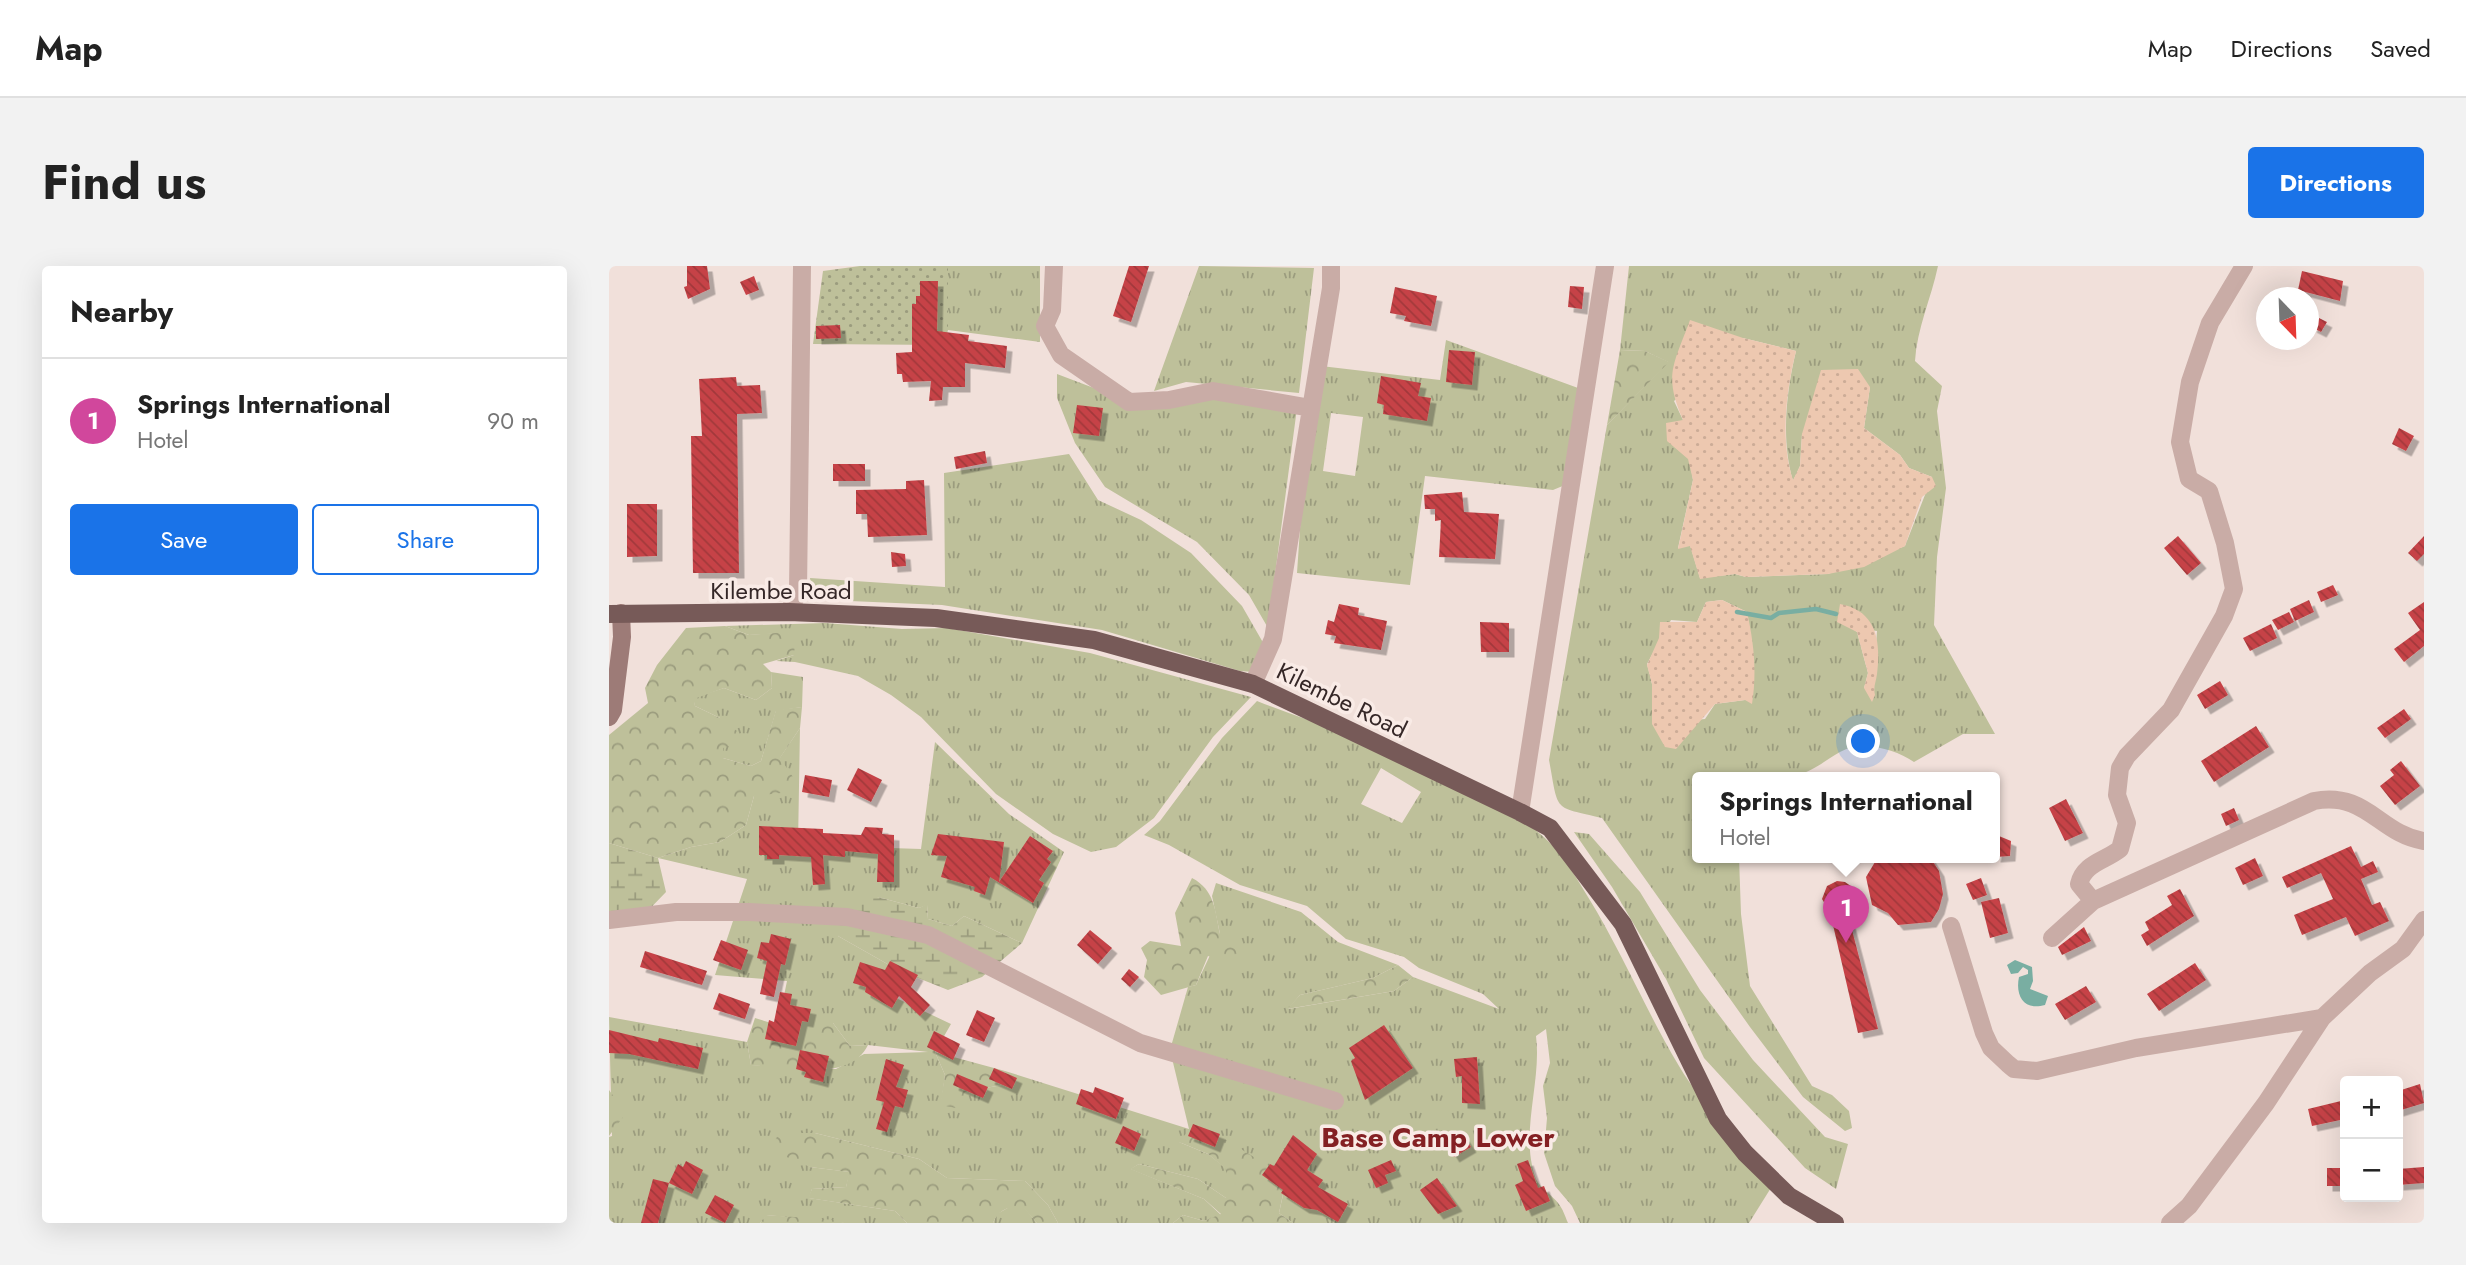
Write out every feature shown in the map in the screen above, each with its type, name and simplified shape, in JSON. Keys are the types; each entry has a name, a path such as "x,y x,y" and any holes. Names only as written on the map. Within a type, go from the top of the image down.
{"main road":[{"name":"Kilembe Road","path":"615,614 789,612 936,618 1094,640 1253,684 1520,812 1551,828 1623,924 1718,1119 1745,1153 1789,1196 1835,1223"}],"street":[{"path":"789,612 799,592 802,266"},
{"path":"1054,266 1052,310 1045,326 1061,355 1088,377 1129,402 1169,400 1213,391 1311,408"},
{"path":"1253,684 1272,647 1331,288 1331,266"},
{"path":"1520,812 1605,266"},
{"path":"2093,901 2079,884 2081,877 2085,870 2120,849 2127,823 2117,795 2120,768 2127,756 2171,709 2224,617 2234,589 2225,543 2209,491 2189,479 2180,442 2190,382 2210,323 2244,266"},
{"path":"609,717 613,710 622,637 615,614"},
{"path":"2052,938 2093,901 2314,801 2333,797 2348,800 2406,834 2424,841"},
{"path":"609,920 676,912 750,912 847,917 928,935 1140,1043 1335,1101"},
{"path":"2170,1223 2189,1206 2266,1103 2322,1018 2370,973 2403,949 2424,920"},
{"path":"1951,926 1984,1033 1991,1048 2014,1069 2037,1071 2136,1048 2322,1018"}],"green space":[{"path":"860,266 948,266 948,330 944,345 813,344 823,271"},
{"path":"948,266 1040,266 1040,342 948,330"},
{"path":"1199,266 1314,268 1299,393 1186,382 1154,391"},
{"path":"1629,266 1938,266 1918,337 1915,361 1942,386 1937,411 1946,488 1937,557 1934,625 1995,734 1963,734 1914,762 1897,753 1868,746 1849,748 1806,772 1692,772 1692,863 1739,863 1741,914 1750,986 1812,1086 1832,1095 1849,1111 1852,1128 1845,1131 1803,1097 1602,818 1566,808 1560,804 1554,790 1549,760 1607,425 1668,362 1645,351 1620,350","holes":["1743,338 1796,351 1786,416 1787,449 1793,481 1800,466 1802,434 1870,387 1864,428 1900,455 1909,468 1932,477 1905,546 1828,574 1746,577 1735,574 1700,578 1690,545 1678,548 1693,480 1683,420 1674,401","1722,600 1747,612 1745,700 1715,704 1705,719 1652,724 1652,684 1647,664 1671,620 1697,622 1706,602","1852,628 1877,631 1873,689 1864,688 1868,673 1857,632"]},
{"path":"1446,340 1589,392 1565,485 1553,490 1425,476 1410,585 1297,573 1304,470 1321,366 1440,380","holes":["1331,413 1363,417 1355,476 1323,471"]},
{"path":"1620,350 1645,351 1669,362 1607,425"},
{"path":"1057,374 1136,404 1197,394 1297,408 1268,628 1249,595 1197,542 1105,487 1075,443 1057,398"},
{"path":"1069,454 1098,500 1141,520 1191,553 1242,606 1265,646 1253,672 1240,671 1102,630 942,605 827,600 813,594 810,578 945,587 944,473"},
{"path":"825,623 902,629 947,628 1090,653 1251,697 1213,737 1154,818 1116,847 1091,852 1053,834 996,794 921,717 891,695 858,676 795,662 776,661 794,655 788,633 749,635 725,626"},
{"path":"725,626 749,635 788,632 795,643 794,655 763,664 771,672 772,688 756,700 724,688 694,699 695,706 720,718 737,731 737,743 723,748 723,758 751,766 761,761 776,710 802,707 800,728 780,758 793,777 781,793 754,796 746,825 720,842 691,847 658,858 609,843 609,735 648,703 645,688 657,665 686,628"},
{"path":"771,672 803,677 802,707 776,711 761,761 751,766 723,758 720,718 695,706 693,698 724,688 756,700 772,688"},
{"path":"1257,701 1371,743 1448,776 1518,816 1548,841 1570,868 1600,918 1689,1081 1712,1110 1779,1175 1749,1223 1580,1223 1572,1206 1555,1186 1544,1153 1547,1118 1543,1086 1550,1063 1546,1029 1536,1036 1536,1071 1530,1126 1531,1162 1536,1179 1560,1205 1568,1223 1293,1223 1279,1213 1286,1181 1276,1171 1250,1158 1179,1142 1208,1154 1227,1169 1226,1198 1198,1179 1139,1164 1131,1169 1204,1199 1221,1215 1204,1221 1183,1215 1173,1223 1058,1223 1048,1205 1025,1181 947,1178 919,1159 815,1133 780,1133 810,1167 850,1172 846,1187 812,1189 809,1198 895,1211 907,1223 844,1223 767,1215 760,1223 609,1223 609,1137 612,1136 609,1017 747,1042 751,1065 836,1069 864,1054 928,1052 868,1045 850,1046 833,1023 778,1025 787,981 715,975 747,879 658,858 691,847 720,842 746,825 754,796 800,728 798,845 921,849 935,742 1009,814 1064,852 1022,943 964,916 952,926 928,919 927,905 919,908 878,897 838,936 898,970 894,997 951,1024 935,1052 945,1075 941,1105 969,1091 1002,1085 1005,1071 1189,1129 1170,1050 1188,987 1196,985 1220,934 1212,896 1216,883 1301,912 1338,942 1398,965 1373,978 1300,995 1288,1009 1394,991 1413,977 1499,1009 1483,994 1419,968 1404,957 1346,939 1307,906 1240,885 1169,845 1144,835 1160,821 1222,738","holes":["1381,768 1421,792 1402,823 1361,804"]},
{"path":"1574,832 1589,834 1640,892 1700,990 1753,1060 1825,1137 1848,1144 1836,1189 1805,1168 1704,1058 1666,979 1612,887"},
{"path":"609,843 658,858 666,892 637,922 609,928"},
{"path":"1192,878 1210,895 1220,934 1235,939 1250,956 1235,966 1208,956 1196,985 1161,995 1144,977 1147,960 1141,948 1150,941 1181,946 1175,913"},
{"path":"878,897 919,908 927,904 928,919 952,926 964,916 1022,943 982,977 948,990 898,970 838,936 842,906"},
{"path":"1398,965 1413,977 1394,991 1287,1009 1300,995 1373,978"},
{"path":"801,1013 833,1023 850,1046 868,1045 859,1057 832,1069 798,1070 751,1065 747,1042 755,1018 778,1025"},
{"path":"935,1052 1005,1071 1002,1085 969,1091 961,1109 940,1105 945,1075"},
{"path":"609,1090 626,1113 609,1136"},
{"path":"1189,1130 1215,1133 1278,1172 1286,1180 1279,1213 1293,1223 1173,1223 1183,1215 1204,1221 1221,1214 1204,1199 1130,1169 1139,1164 1198,1179 1226,1198 1226,1169 1208,1154 1179,1142"},
{"path":"780,1133 815,1133 919,1159 947,1178 1025,1181 1048,1205 1058,1223 1037,1223 1022,1206 1005,1210 993,1223 907,1223 895,1211 808,1198 812,1189 846,1187 849,1172 810,1167 768,1149"},
{"path":"1011,1206 1023,1206 1037,1223 993,1223 997,1214"},
{"path":"766,1215 836,1220 844,1223 760,1223"}],"sand":[{"path":"1690,320 1743,338 1796,351 1786,416 1787,449 1793,480 1800,466 1802,434 1821,370 1858,369 1870,387 1864,428 1900,455 1909,468 1932,477 1936,486 1922,497 1905,546 1864,567 1828,574 1746,577 1735,574 1700,579 1690,546 1678,549 1693,480 1688,459 1667,441 1666,423 1683,420 1673,392 1672,380 1675,359"},
{"path":"1722,600 1747,612 1754,658 1752,704 1745,700 1715,704 1676,749 1665,747 1652,724 1652,684 1647,665 1659,638 1660,622 1697,622 1706,602"},
{"path":"1840,604 1862,613 1874,629 1878,662 1872,702 1864,688 1868,673 1857,632 1837,622"}],"water":[{"path":"2015,960 2032,967 2033,981 2030,989 2048,996 2045,1005 2026,1004 2020,996 2019,977 2028,974 2028,970 2023,967 2018,973 2011,974 2007,965"}],"building":[{"path":"687,266 707,266 710,289 688,299 684,287 687,286"},
{"path":"1129,266 1149,266 1131,322 1113,316"},
{"path":"2302,271 2343,281 2340,301 2319,296 2319,287 2299,287"},
{"path":"754,276 759,290 746,295 740,282"},
{"path":"920,281 938,281 937,331 969,335 968,341 1007,346 1005,368 965,363 965,387 943,387 942,400 929,401 931,381 903,382 902,374 897,374 896,353 912,352 912,304 916,304 916,296 920,296"},
{"path":"1570,286 1584,287 1582,309 1568,307"},
{"path":"1395,287 1437,296 1431,326 1404,321 1406,316 1390,313"},
{"path":"2319,318 2327,322 2321,332 2319,331"},
{"path":"840,325 841,338 816,339 816,326"},
{"path":"1449,350 1475,352 1472,385 1446,382"},
{"path":"1381,376 1421,383 1418,396 1431,398 1427,421 1383,414 1384,405 1377,403"},
{"path":"736,377 737,386 760,385 762,413 737,414 739,573 693,573 691,436 702,436 699,379"},
{"path":"1077,405 1103,408 1099,436 1073,433"},
{"path":"2399,428 2414,436 2406,451 2392,444"},
{"path":"985,451 987,463 956,469 954,457"},
{"path":"833,464 865,464 865,481 833,481"},
{"path":"924,480 927,535 868,537 867,514 856,514 856,490 906,489 906,481"},
{"path":"1462,492 1464,512 1499,514 1495,559 1439,557 1441,520 1435,521 1435,509 1425,509 1424,495"},
{"path":"627,504 657,504 657,556 627,557"},
{"path":"2178,536 2201,563 2187,575 2164,548"},
{"path":"2424,536 2424,554 2417,561 2408,553"},
{"path":"891,552 905,554 906,566 892,567"},
{"path":"2333,585 2338,595 2321,602 2317,592"},
{"path":"2309,600 2314,612 2295,621 2290,609"},
{"path":"2424,602 2424,646 2404,662 2394,649 2420,630 2408,613"},
{"path":"1339,604 1359,608 1358,615 1387,621 1381,650 1334,643 1336,636 1325,634 1328,620 1334,622"},
{"path":"2289,612 2294,622 2278,630 2272,620"},
{"path":"1480,622 1509,623 1509,652 1481,652"},
{"path":"2271,624 2277,638 2250,651 2243,638"},
{"path":"2220,681 2228,695 2205,709 2197,695"},
{"path":"2404,709 2411,719 2385,738 2377,728"},
{"path":"2256,726 2269,747 2214,782 2201,761"},
{"path":"2401,761 2420,786 2395,805 2380,786 2394,775 2390,770"},
{"path":"858,768 882,780 871,802 847,790"},
{"path":"805,775 832,780 829,797 802,792"},
{"path":"2066,799 2083,833 2065,841 2049,808"},
{"path":"2234,808 2239,820 2226,826 2221,814"},
{"path":"759,826 823,829 823,833 861,835 865,827 883,828 882,834 894,835 894,882 877,882 878,854 845,851 845,857 823,855 825,884 813,885 811,857 779,855 779,859 767,859 767,855 759,855"},
{"path":"938,834 1004,842 999,882 1030,836 1053,851 1047,859 1051,862 1039,880 1044,883 1033,903 990,877 985,895 974,891 975,887 941,877 947,856 931,855"},
{"path":"2000,836 2011,841 2010,856 2000,857"},
{"path":"2351,846 2361,867 2373,861 2378,872 2361,879 2372,905 2380,902 2389,921 2355,936 2346,917 2302,935 2294,915 2333,899 2321,873 2287,888 2282,877"},
{"path":"2255,858 2263,876 2243,885 2235,868"},
{"path":"1874,863 1934,863 1939,871 1943,894 1939,909 1931,922 1898,925 1888,913 1872,905 1866,877"},
{"path":"1981,878 1987,895 1973,900 1966,884"},
{"path":"1837,881 1845,882 1861,893 1848,915 1878,1029 1858,1033 1830,912 1822,899 1827,886"},
{"path":"2180,889 2194,916 2147,946 2141,935 2149,930 2145,922 2172,905 2167,896"},
{"path":"1999,898 2008,933 1990,938 1981,902"},
{"path":"2084,927 2091,941 2062,955 2058,947"},
{"path":"1090,930 1112,948 1098,964 1077,945"},
{"path":"771,934 791,939 785,965 781,964 774,997 760,994 767,961 757,958 761,942 769,943"},
{"path":"721,940 748,950 741,970 713,960"},
{"path":"645,951 707,971 702,985 640,967"},
{"path":"890,961 918,975 911,987 930,1005 920,1016 899,996 892,1008 865,992 866,987 853,983 860,962 885,970"},
{"path":"2195,963 2206,980 2159,1011 2147,994"},
{"path":"1129,969 1139,977 1130,987 1121,979"},
{"path":"2086,986 2096,1002 2065,1020 2055,1004"},
{"path":"780,992 792,994 790,1005 811,1009 808,1022 802,1021 796,1046 765,1039 769,1020 774,1022"},
{"path":"719,993 750,1004 745,1019 713,1009"},
{"path":"977,1010 995,1018 984,1042 966,1035"},
{"path":"1384,1025 1413,1068 1365,1100 1351,1061 1355,1058 1349,1048"},
{"path":"609,1030 658,1042 659,1038 703,1048 698,1069 629,1054 609,1053"},
{"path":"934,1031 960,1044 953,1060 927,1047"},
{"path":"800,1050 829,1056 823,1082 804,1077 806,1072 796,1069"},
{"path":"1477,1057 1480,1104 1462,1103 1462,1076 1456,1077 1454,1059"},
{"path":"886,1059 904,1065 896,1087 908,1090 903,1108 895,1106 887,1132 876,1129 884,1102 876,1100"},
{"path":"994,1068 1017,1078 1012,1089 989,1079"},
{"path":"957,1074 988,1087 983,1098 953,1085"},
{"path":"2420,1084 2424,1103 2403,1109 2403,1089"},
{"path":"1095,1087 1124,1098 1116,1119 1076,1104 1081,1089 1093,1093"},
{"path":"2340,1101 2340,1120 2312,1126 2308,1109"},
{"path":"1193,1124 1220,1134 1215,1147 1188,1136"},
{"path":"1123,1126 1141,1134 1134,1151 1115,1143"},
{"path":"1462,1133 1471,1147 1454,1157 1445,1143"},
{"path":"1293,1135 1317,1154 1307,1170 1323,1180 1318,1187 1348,1204 1338,1222 1317,1210 1304,1208 1281,1193 1283,1190 1262,1175 1270,1164 1274,1166"},
{"path":"1391,1160 1396,1171 1385,1175 1388,1183 1376,1188 1368,1170"},
{"path":"1528,1160 1538,1188 1544,1186 1550,1201 1526,1211 1515,1185 1523,1181 1517,1164"},
{"path":"686,1161 703,1170 692,1194 669,1183 678,1164 683,1167"},
{"path":"2424,1167 2424,1183 2403,1185 2403,1169"},
{"path":"2327,1168 2340,1168 2340,1186 2327,1186"},
{"path":"1437,1178 1457,1206 1438,1214 1420,1190"},
{"path":"653,1179 669,1183 658,1223 641,1223"},
{"path":"715,1195 734,1205 725,1223 705,1213"}],"waterway":[{"path":"1737,612 1771,618 1779,613 1816,609 1836,614"}],"place":[{"name":"Springs International","path":"1846,943"}],"district":[{"name":"Base Camp Lower","path":"1438,1137"}]}
